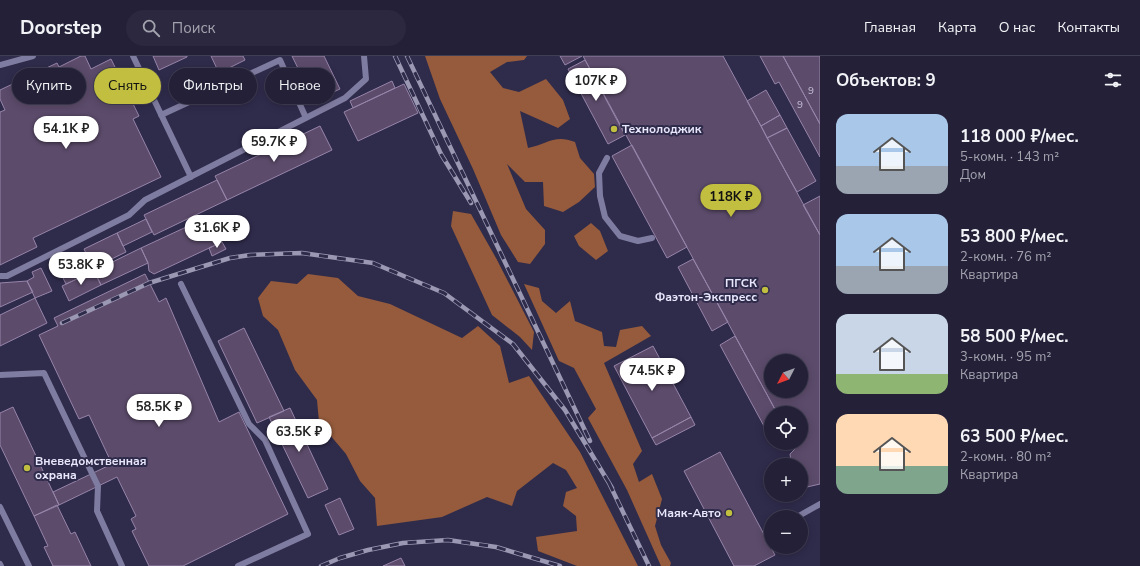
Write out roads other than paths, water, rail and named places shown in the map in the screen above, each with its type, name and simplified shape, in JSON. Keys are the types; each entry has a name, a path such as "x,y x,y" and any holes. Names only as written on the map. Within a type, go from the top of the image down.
{"lane":[{"path":"0,65 33,56"},
{"path":"133,56 191,177"},
{"path":"0,276 7,276 129,215 145,200 345,98 366,79 364,56"},
{"path":"161,115 280,60 306,118"},
{"path":"607,158 599,173 600,196 605,217 620,236 638,240 652,238"},
{"path":"181,284 249,424 265,440 308,534 238,566"},
{"path":"0,375 44,373 98,486 97,511 122,566"},
{"path":"808,511 820,504"},
{"path":"0,507 29,566"}],"railway":[{"path":"395,56 441,154 471,203"},
{"path":"407,56 590,441"},
{"path":"62,323 149,283 230,258 250,255 302,253 373,263 444,293 513,344 565,410 612,488"},
{"path":"609,483 649,566"},
{"path":"321,566 340,558 368,550 403,543 448,540 496,547 560,566"}],"place":[{"name":"Технолоджик","path":"614,129"},
{"name":"ПГСК Фаэтон-Экспресс","path":"765,290"},
{"name":"Вневедомственная охрана","path":"27,468"},
{"name":"Маяк-Авто","path":"729,513"}]}
